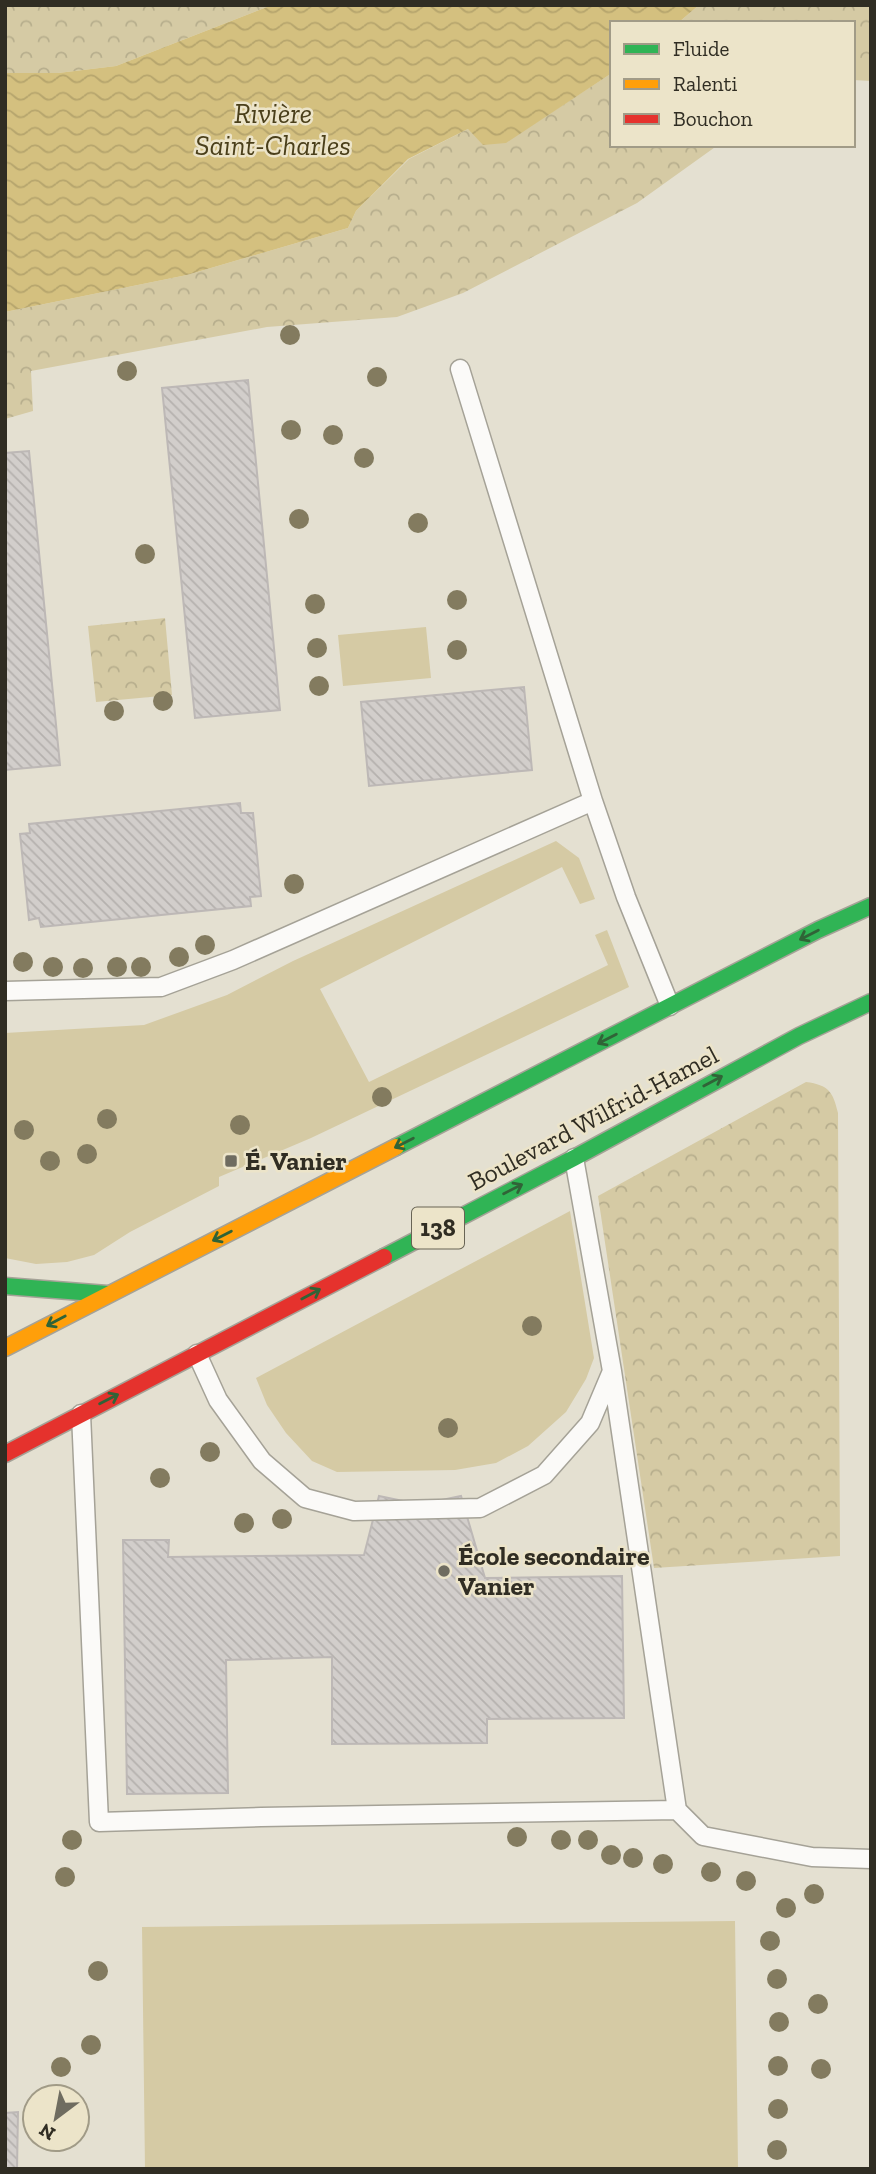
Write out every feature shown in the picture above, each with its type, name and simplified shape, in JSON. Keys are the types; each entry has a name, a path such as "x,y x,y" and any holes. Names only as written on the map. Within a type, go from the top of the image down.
{"main road":[{"path":"5,1348 818,930 871,906"},
{"name":"Boulevard Wilfrid-Hamel","path":"5,1454 574,1157 753,1060 871,1002"},
{"path":"5,1286 107,1294"}],"lane":[{"path":"460,369 593,801 626,897 670,1006"},
{"path":"5,990 161,987 233,960 593,801"},
{"path":"574,1157 612,1371 677,1810 703,1836 812,1857 871,1859"},
{"path":"198,1354 218,1401 262,1461 305,1498 354,1511 480,1508 544,1475 590,1423 612,1371"},
{"path":"80,1414 99,1822 677,1810"}],"green space":[{"path":"5,5 272,5 116,66 58,73 5,73"},
{"path":"699,5 871,5 871,81 855,80 855,21 680,21"},
{"path":"610,74 610,147 715,147 637,203 463,293 397,317 267,327 31,371 33,411 5,419 5,312 187,275 348,228 356,211 409,159 468,129 506,142"},
{"path":"165,618 172,695 96,702 88,626"},
{"path":"426,627 431,678 343,686 338,635"},
{"path":"556,841 579,858 595,899 580,904 562,867 320,989 369,1082 608,965 595,935 607,930 629,987 311,1138 219,1177 219,1186 130,1232 94,1255 67,1262 36,1264 5,1258 5,1033 144,1025 227,995 293,961"},
{"path":"806,1082 820,1085 829,1091 838,1113 840,1556 654,1568 598,1196"},
{"path":"570,1211 594,1358 586,1379 566,1412 528,1446 496,1463 455,1470 337,1472 312,1461 286,1433 267,1405 256,1378"},
{"path":"735,1921 738,2169 145,2169 142,1927"}],"water":[{"name":"Rivière Saint-Charles","path":"272,5 699,5 680,21 610,21 610,74 506,143 483,145 468,129 408,159 356,211 348,228 187,275 5,312 5,73 58,73 116,66"}],"building":[{"path":"248,380 280,710 195,718 162,388"},
{"path":"29,451 60,765 5,770 5,453"},
{"path":"524,687 532,770 369,786 361,702"},
{"path":"240,803 241,813 253,813 261,896 250,897 251,906 41,927 39,918 29,920 20,834 30,833 29,824"},
{"path":"379,1496 408,1502 437,1501 461,1496 485,1578 622,1576 624,1718 487,1719 487,1743 332,1744 332,1657 226,1660 228,1793 127,1794 123,1540 169,1540 168,1557 364,1555"},
{"path":"18,2112 17,2169 5,2169 5,2113"}],"traffic: fast":[{"path":"396,1147 818,930 871,906"},
{"path":"384,1257 799,1036 871,1002"},
{"path":"5,1286 107,1294"}],"traffic: slow":[{"path":"5,1348 396,1147"}],"traffic: jam":[{"path":"5,1454 384,1257"}],"place":[{"name":"É. Vanier","path":"231,1161"},
{"name":"École secondaire Vanier","path":"444,1571"}]}
